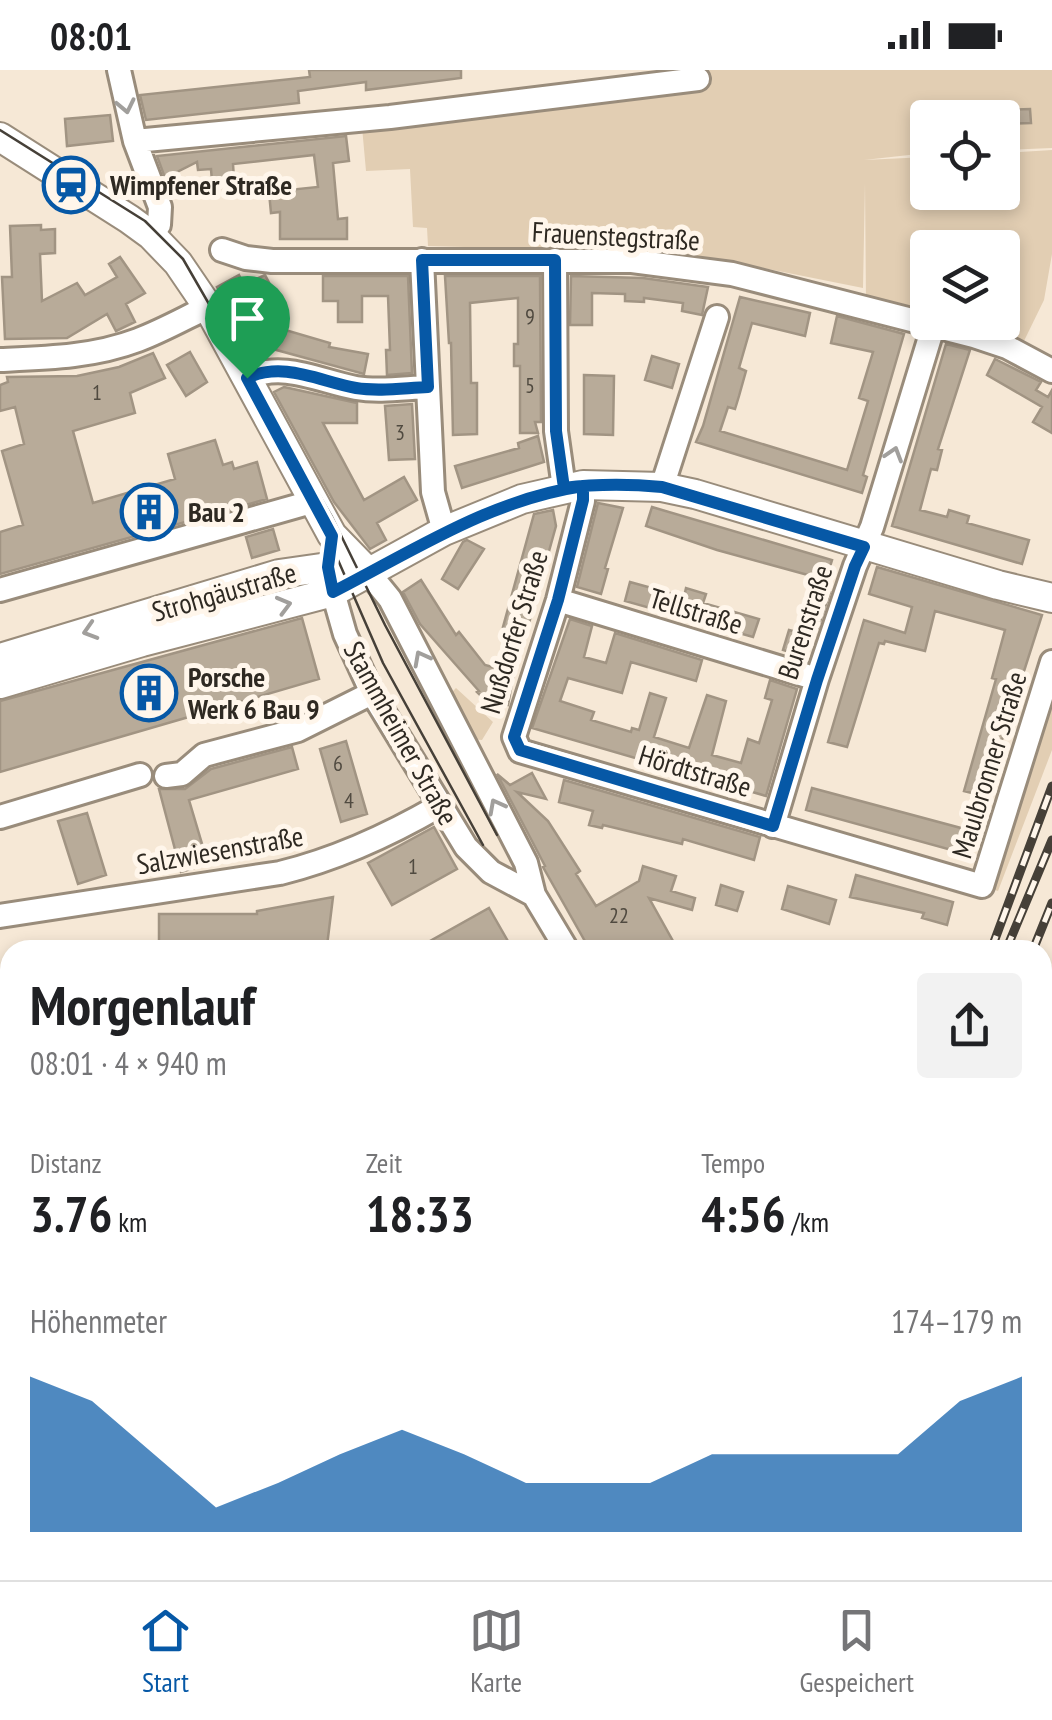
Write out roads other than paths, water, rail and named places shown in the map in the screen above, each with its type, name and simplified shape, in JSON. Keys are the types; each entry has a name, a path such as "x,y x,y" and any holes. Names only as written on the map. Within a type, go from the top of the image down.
{"main road":[{"name":"Stammheimer Straße","path":"0,137 151,236 178,263 208,307 332,536 368,572"},
{"path":"368,572 481,514 573,487 662,487 1052,598"},
{"name":"Stammheimer Straße","path":"330,580 332,536"},
{"name":"Strohgäustraße","path":"0,684 330,580 368,572"},
{"name":"Strohgäustraße","path":"0,658 279,574 330,580"}],"street":[{"path":"119,70 134,141 160,207 159,225 151,236"},
{"path":"134,141 390,116 698,79"},
{"name":"Frauenstegstraße","path":"222,250 272,261 632,261 910,319"},
{"path":"422,260 433,492 444,531"},
{"name":"Nußdorfer Straße","path":"514,737 558,600 583,500 573,487 556,431 555,260"},
{"path":"0,360 48,359 110,350 208,307"},
{"path":"662,487 718,317"},
{"name":"Burenstraße","path":"773,826 929,340"},
{"name":"Frauenstegstraße","path":"985,340 1008,347 1052,372"},
{"path":"247,378 268,370 372,390 428,387"},
{"path":"0,590 315,501"},
{"name":"Stammheimer Straße","path":"368,572 390,599 518,849 534,896 561,940"},
{"name":"Stammheimer Straße","path":"330,580 345,634 372,693 440,806 474,857 491,872 534,896"},
{"name":"Tellstraße","path":"558,600 817,680"},
{"name":"Maulbronner Straße","path":"982,886 1052,662"},
{"path":"166,776 182,774 204,755 298,730 372,693"},
{"name":"Hördtstraße","path":"514,737 520,750 982,886"},
{"path":"0,816 140,775"},
{"name":"Salzwiesenstraße","path":"0,916 319,864 440,806"},
{"path":"491,872 512,860 518,849"}],"tram line":[{"path":"0,130 145,221 183,259 332,517 497,835"},
{"path":"338,560 383,663 483,845"}],"railway":[{"path":"995,940 1052,786"},
{"path":"1010,940 1052,840"},
{"path":"1037,940 1052,903"}],"place":[{"name":"Wimpfener Straße","path":"71,185"},
{"name":"Bau 2","path":"149,512"},
{"name":"Porsche Werk 6 Bau 9","path":"149,693"}]}
